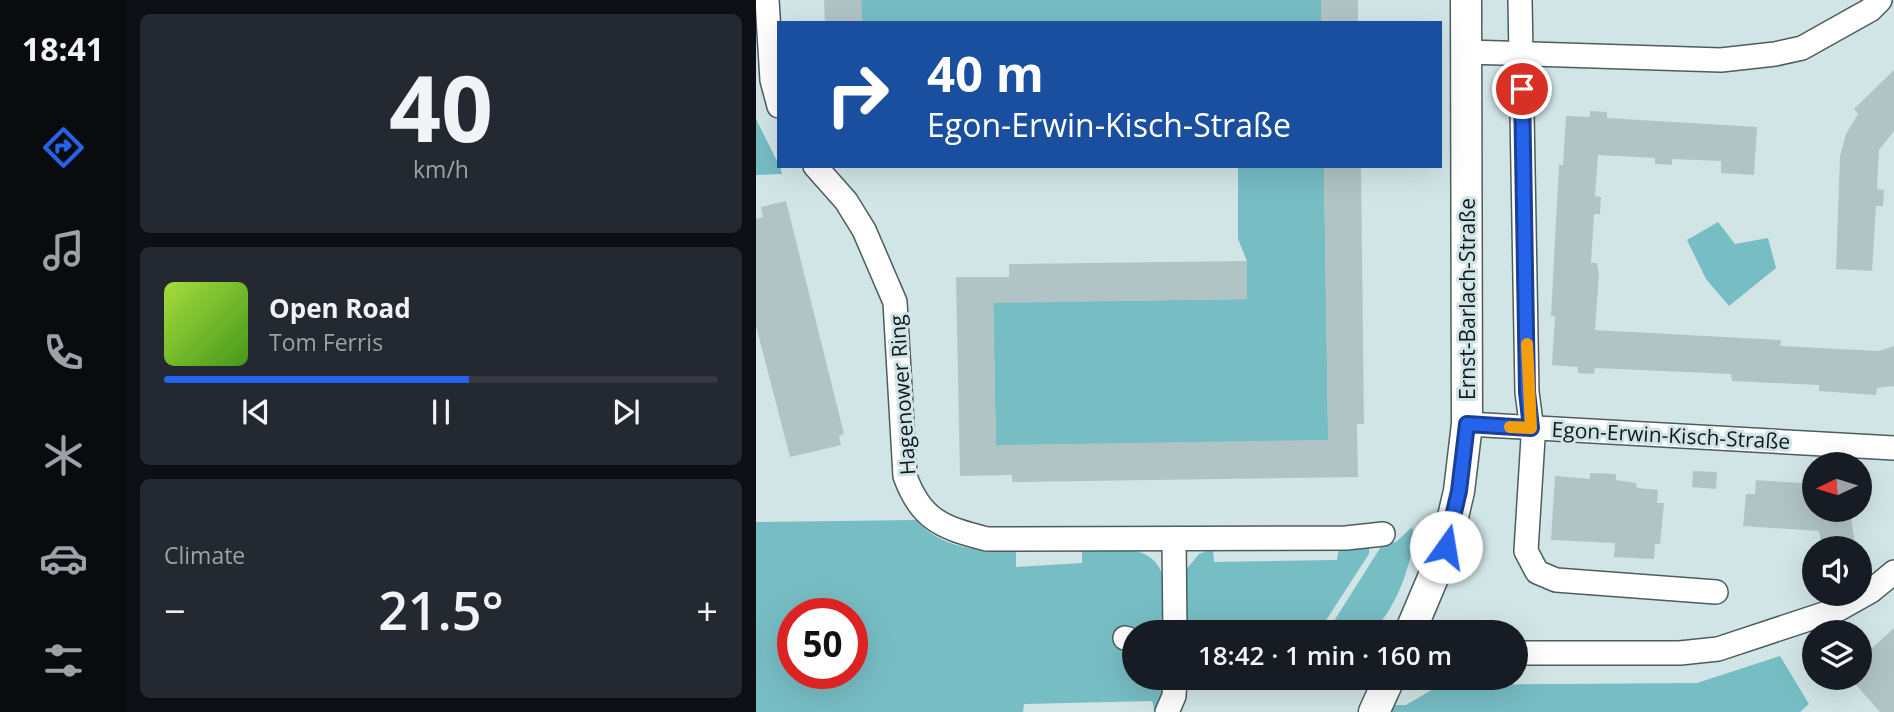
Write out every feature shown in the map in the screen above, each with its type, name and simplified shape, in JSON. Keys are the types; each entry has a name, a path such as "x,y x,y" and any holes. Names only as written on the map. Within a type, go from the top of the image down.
{"main road":[{"name":"Ernst-Barlach-Straße","path":"1415,620 1446,547 1459,491 1467,424 1466,0"},
{"path":"1374,712 1384,690"}],"street":[{"path":"767,0 772,80 777,99"},
{"path":"1520,0 1527,392 1531,428"},
{"path":"1467,52 1721,60 1775,54 1802,48 1870,10 1880,0"},
{"name":"Hagenower Ring","path":"817,168 846,201 864,230 895,302 905,476 911,493 929,517 952,530 987,539 1346,538 1383,534"},
{"name":"Egon-Erwin-Kisch-Straße","path":"1467,424 1894,449"},
{"name":"Egon-Erwin-Kisch-Straße","path":"1531,428 1526,551 1537,572 1556,580 1716,592"},
{"path":"1174,539 1175,620"},
{"path":"1528,653 1680,653 1718,649 1839,608 1871,591 1894,572"},
{"path":"1167,712 1174,690"}],"shaded area":[{"path":"861,0 1321,0 1321,21 862,21"},
{"path":"756,119 782,174 756,175"},
{"path":"1238,168 1324,168 1328,424 1339,440 996,457 993,294 1010,302 1247,299 1247,261 1238,239"},
{"path":"1718,222 1735,244 1768,238 1776,268 1729,306 1706,279 1687,240"},
{"path":"916,520 926,530 949,543 989,551 1016,552 1016,567 1082,563 1082,550 1117,549 1140,552 1150,557 1163,576 1163,620 1122,620 1122,690 1162,690 1162,701 1155,712 1152,701 1024,704 1023,712 756,712 756,522"},
{"path":"1412,527 1412,551 1408,567 1388,612 1381,620 1335,620 1382,545 1396,542"},
{"path":"1339,547 1369,547 1369,554 1326,620 1187,620 1184,572 1199,554 1213,549 1214,562 1337,560"},
{"path":"1780,656 1809,704 1800,712 1390,712 1393,705 1406,705 1432,690 1528,690 1528,684 1697,683"}],"building":[{"path":"824,0 861,0 862,21 825,21"},
{"path":"1321,0 1358,0 1358,21 1321,21"},
{"path":"1894,70 1894,131 1879,150 1877,189 1884,190 1883,206 1876,206 1872,271 1836,269 1840,156 1846,134 1858,114 1854,109"},
{"path":"1590,111 1607,112 1607,118 1757,127 1754,175 1721,173 1721,161 1672,159 1672,165 1655,164 1655,158 1598,155 1595,196 1601,197 1600,214 1594,214 1591,263 1597,263 1599,274 1595,330 1781,340 1780,346 1879,351 1894,346 1894,386 1877,388 1876,395 1819,391 1819,385 1732,381 1731,374 1595,368 1594,374 1578,373 1578,367 1552,365 1555,316 1551,316 1559,165 1563,165 1566,116 1590,117"},
{"path":"1324,168 1361,168 1364,424 1357,424 1358,477 1012,482 1012,475 960,476 956,277 1009,277 1009,264 1247,261 1247,299 993,303 996,445 1328,440"},
{"path":"786,201 844,434 839,436 841,445 790,457 756,326 756,219 763,217 761,207"},
{"path":"1693,471 1717,472 1716,489 1692,487"},
{"path":"1590,473 1616,474 1616,480 1636,483 1637,488 1658,490 1657,503 1664,503 1660,544 1655,544 1654,559 1614,557 1615,543 1551,540 1555,476 1590,479"},
{"path":"1756,480 1802,483 1802,522 1852,522 1854,536 1820,536 1819,531 1743,526 1746,494 1755,494"},
{"path":"1894,628 1894,712 1880,712 1861,690 1872,690 1872,648"}],"slow traffic":[{"path":"1510,427 1531,428 1527,392 1527,344"}],"route":[{"path":"1446,547 1459,491 1467,424 1531,428 1527,392 1522,89"}]}
